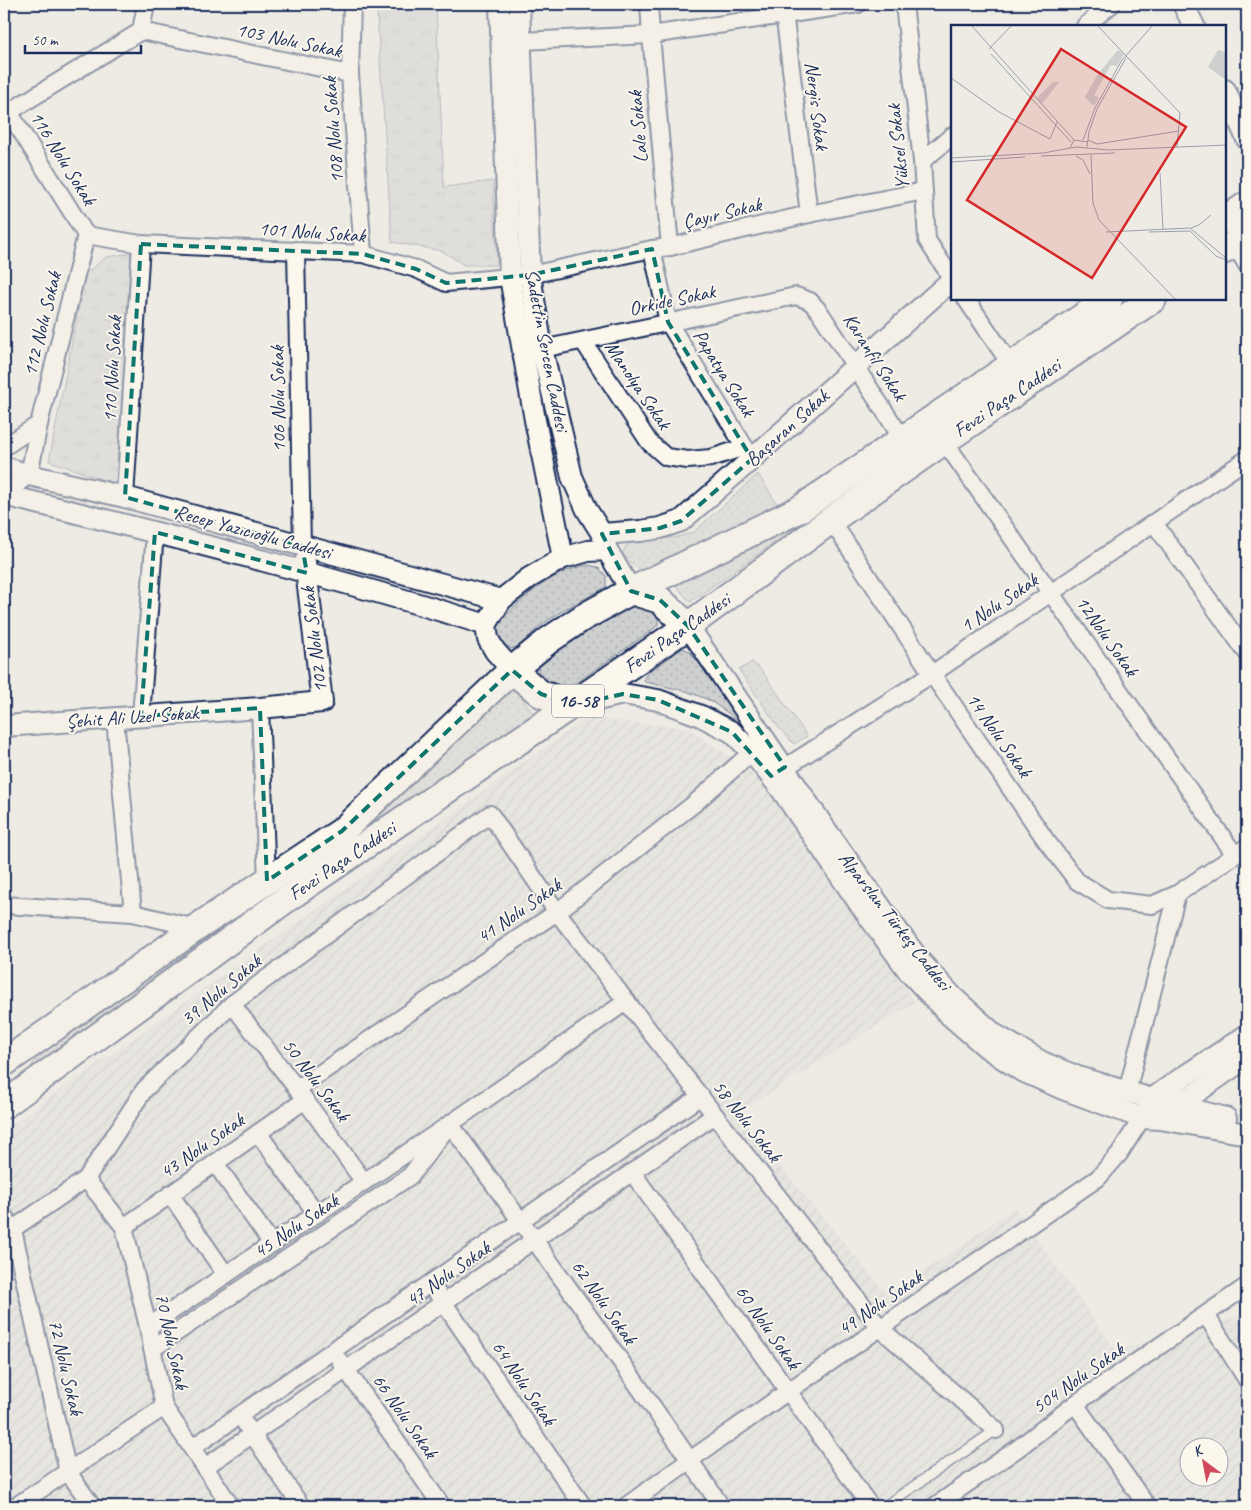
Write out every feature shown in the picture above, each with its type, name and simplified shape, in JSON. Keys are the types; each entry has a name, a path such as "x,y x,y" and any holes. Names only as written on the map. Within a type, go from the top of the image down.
{"main road":[{"path":"1226,219 1247,205"},
{"name":"Fevzi Paşa Caddesi","path":"6,1055 342,831 512,670 549,640 582,618 631,591 800,509 1108,300"},
{"name":"Fevzi Paşa Caddesi","path":"4,1105 292,895 573,706 688,626 832,520 944,441 1152,300"},
{"path":"631,591 660,600 688,626"},
{"path":"512,670 542,694 573,706"}],"street":[{"path":"5,110 141,31 146,4"},
{"name":"108 Nolu Sokak","path":"352,4 350,74 363,254"},
{"name":"Sadettin Sercen Caddesi","path":"500,4 510,277 535,420 563,558"},
{"name":"Sadettin Sercen Caddesi","path":"519,4 530,275 542,349 572,477 587,510 631,591"},
{"name":"Lale Sokak","path":"649,4 670,247"},
{"path":"521,41 651,36 783,10 858,4"},
{"name":"Yüksel Sokak","path":"904,4 922,162 927,240 951,278"},
{"path":"1086,25 1112,4"},
{"path":"1183,4 1194,25"},
{"name":"Nergis Sokak","path":"783,10 809,214"},
{"name":"103 Nolu Sokak","path":"141,31 350,74"},
{"path":"1226,92 1247,139"},
{"name":"116 Nolu Sokak","path":"5,110 86,235"},
{"path":"922,162 951,137"},
{"name":"Çayır Sokak","path":"530,275 652,249 670,247 809,214 924,190"},
{"name":"101 Nolu Sokak","path":"86,235 141,244 363,254 416,269 446,283 530,275"},
{"name":"112 Nolu Sokak","path":"29,475 39,424 86,235"},
{"name":"110 Nolu Sokak","path":"125,497 141,244"},
{"name":"Papatya Sokak","path":"652,249 668,322 748,453"},
{"name":"106 Nolu Sokak","path":"296,250 302,546"},
{"name":"Başaran Sokak","path":"486,625 501,600 528,578 563,558 588,551 605,542 640,531 660,528 681,521 748,453 855,366 951,281"},
{"name":"Orkide Sokak","path":"542,349 796,296 810,301"},
{"path":"967,300 1011,365"},
{"name":"Karanfil Sokak","path":"810,301 819,311 902,438"},
{"name":"Manolya Sokak","path":"584,340 649,442 666,457 688,460 748,453"},
{"path":"4,447 39,424"},
{"name":"12Nolu Sokak","path":"944,441 1051,593 1241,851"},
{"name":"1 Nolu Sokak","path":"779,778 1247,459"},
{"name":"Recep Yazıcıoğlu Caddesi","path":"4,467 29,475 125,497 501,600"},
{"path":"4,495 29,475"},
{"name":"Recep Yazıcıoğlu Caddesi","path":"4,495 155,532 437,609 486,625"},
{"name":"14 Nolu Sokak","path":"832,520 932,674 1045,839 1077,881 1108,900 1152,904 1177,894 1241,851"},
{"path":"1154,523 1247,653"},
{"path":"141,716 155,532"},
{"name":"102 Nolu Sokak","path":"260,708 322,702 307,573 302,546"},
{"path":"486,625 488,639 512,670"},
{"name":"Alparslan Türkeş Caddesi","path":"688,626 779,778 861,906 905,965 948,1014 986,1047 1020,1070 1062,1089 1142,1118 1247,1132"},
{"path":"573,706 623,694 658,700 700,716 732,732 779,778"},
{"path":"260,708 267,881"},
{"name":"Şehit Ali Uzel Sokak","path":"4,726 260,708"},
{"path":"115,719 133,913"},
{"name":"41 Nolu Sokak","path":"301,1094 557,912 695,803 752,752"},
{"name":"Alparslan Türkeş Caddesi","path":"779,778 824,827 920,961 954,998 994,1034 1042,1062 1078,1077 1173,1105 1247,1132"},
{"name":"58 Nolu Sokak","path":"490,814 557,912 881,1329 996,1430"},
{"name":"39 Nolu Sokak","path":"8,1232 86,1179 144,1090 232,1004 490,814"},
{"path":"1127,1092 1177,894"},
{"path":"4,905 133,913 196,928"},
{"name":"45 Nolu Sokak","path":"148,1326 450,1124 627,1001"},
{"name":"50 Nolu Sokak","path":"232,1004 301,1094 364,1182"},
{"path":"1142,1118 1152,1099 1247,1035"},
{"path":"1142,1118 1190,1097 1247,1057"},
{"name":"43 Nolu Sokak","path":"124,1227 258,1133 301,1094"},
{"name":"47 Nolu Sokak","path":"192,1448 701,1096"},
{"name":"47 Nolu Sokak","path":"205,1468 715,1115"},
{"name":"49 Nolu Sokak","path":"626,1506 1098,1178 1119,1154 1142,1118"},
{"name":"45 Nolu Sokak","path":"152,1349 410,1176 450,1124"},
{"name":"62 Nolu Sokak","path":"450,1124 521,1221 721,1506"},
{"path":"258,1133 317,1214"},
{"path":"215,1163 272,1244"},
{"name":"60 Nolu Sokak","path":"632,1172 870,1506"},
{"name":"70 Nolu Sokak","path":"86,1179 124,1227 148,1326 164,1407 230,1506"},
{"path":"170,1194 226,1274"},
{"name":"72 Nolu Sokak","path":"4,1216 68,1472 92,1506"},
{"name":"64 Nolu Sokak","path":"431,1283 583,1506"},
{"name":"504 Nolu Sokak","path":"935,1506 1016,1449 1075,1404 1247,1286"},
{"path":"1206,1315 1247,1380"},
{"name":"66 Nolu Sokak","path":"332,1351 442,1506"},
{"path":"1075,1404 1147,1506"},
{"path":"16,1506 164,1407"},
{"path":"239,1416 301,1506"}],"lane":[{"path":"885,1506 996,1430"}],"highlighted area":[{"path":"141,244 363,254 416,269 446,283 530,275 652,249 668,322 752,459 681,521 660,528 602,534 631,591 660,600 688,626 785,767 771,776 732,732 658,700 623,694 573,705 541,694 512,670 342,831 267,881 260,708 141,716 155,532 307,573 302,546 125,497"}],"shaded area":[{"path":"587,718 687,728 757,774 915,1002 737,1114 889,1297 1015,1207 1116,1351 1247,1314 1247,1506 4,1506 4,1130"}],"green space":[{"path":"379,4 436,4 444,187 493,181 497,265 464,265 442,251 392,242 377,15"},
{"path":"132,253 116,484 49,461 85,274 106,257"},
{"path":"758,474 779,507 648,570 636,567 625,557 623,553 625,547 632,539 675,538 694,532"},
{"path":"809,518 690,602 673,582"},
{"path":"587,565 598,567 606,576 606,587 562,611 540,626 519,646 511,649 503,642 499,637 496,627 515,606 548,580"},
{"path":"646,606 654,611 658,618 658,625 651,631 567,689 556,693 542,680 538,670 542,660 581,630 617,611 630,607"},
{"path":"683,648 689,651 748,726 746,729 740,726 731,715 709,700 686,691 645,682 644,679 647,673"},
{"path":"752,662 762,671 807,736 794,744 779,728 739,670"},
{"path":"513,686 533,713 526,721 29,1070 34,1062 63,1035"}]}
